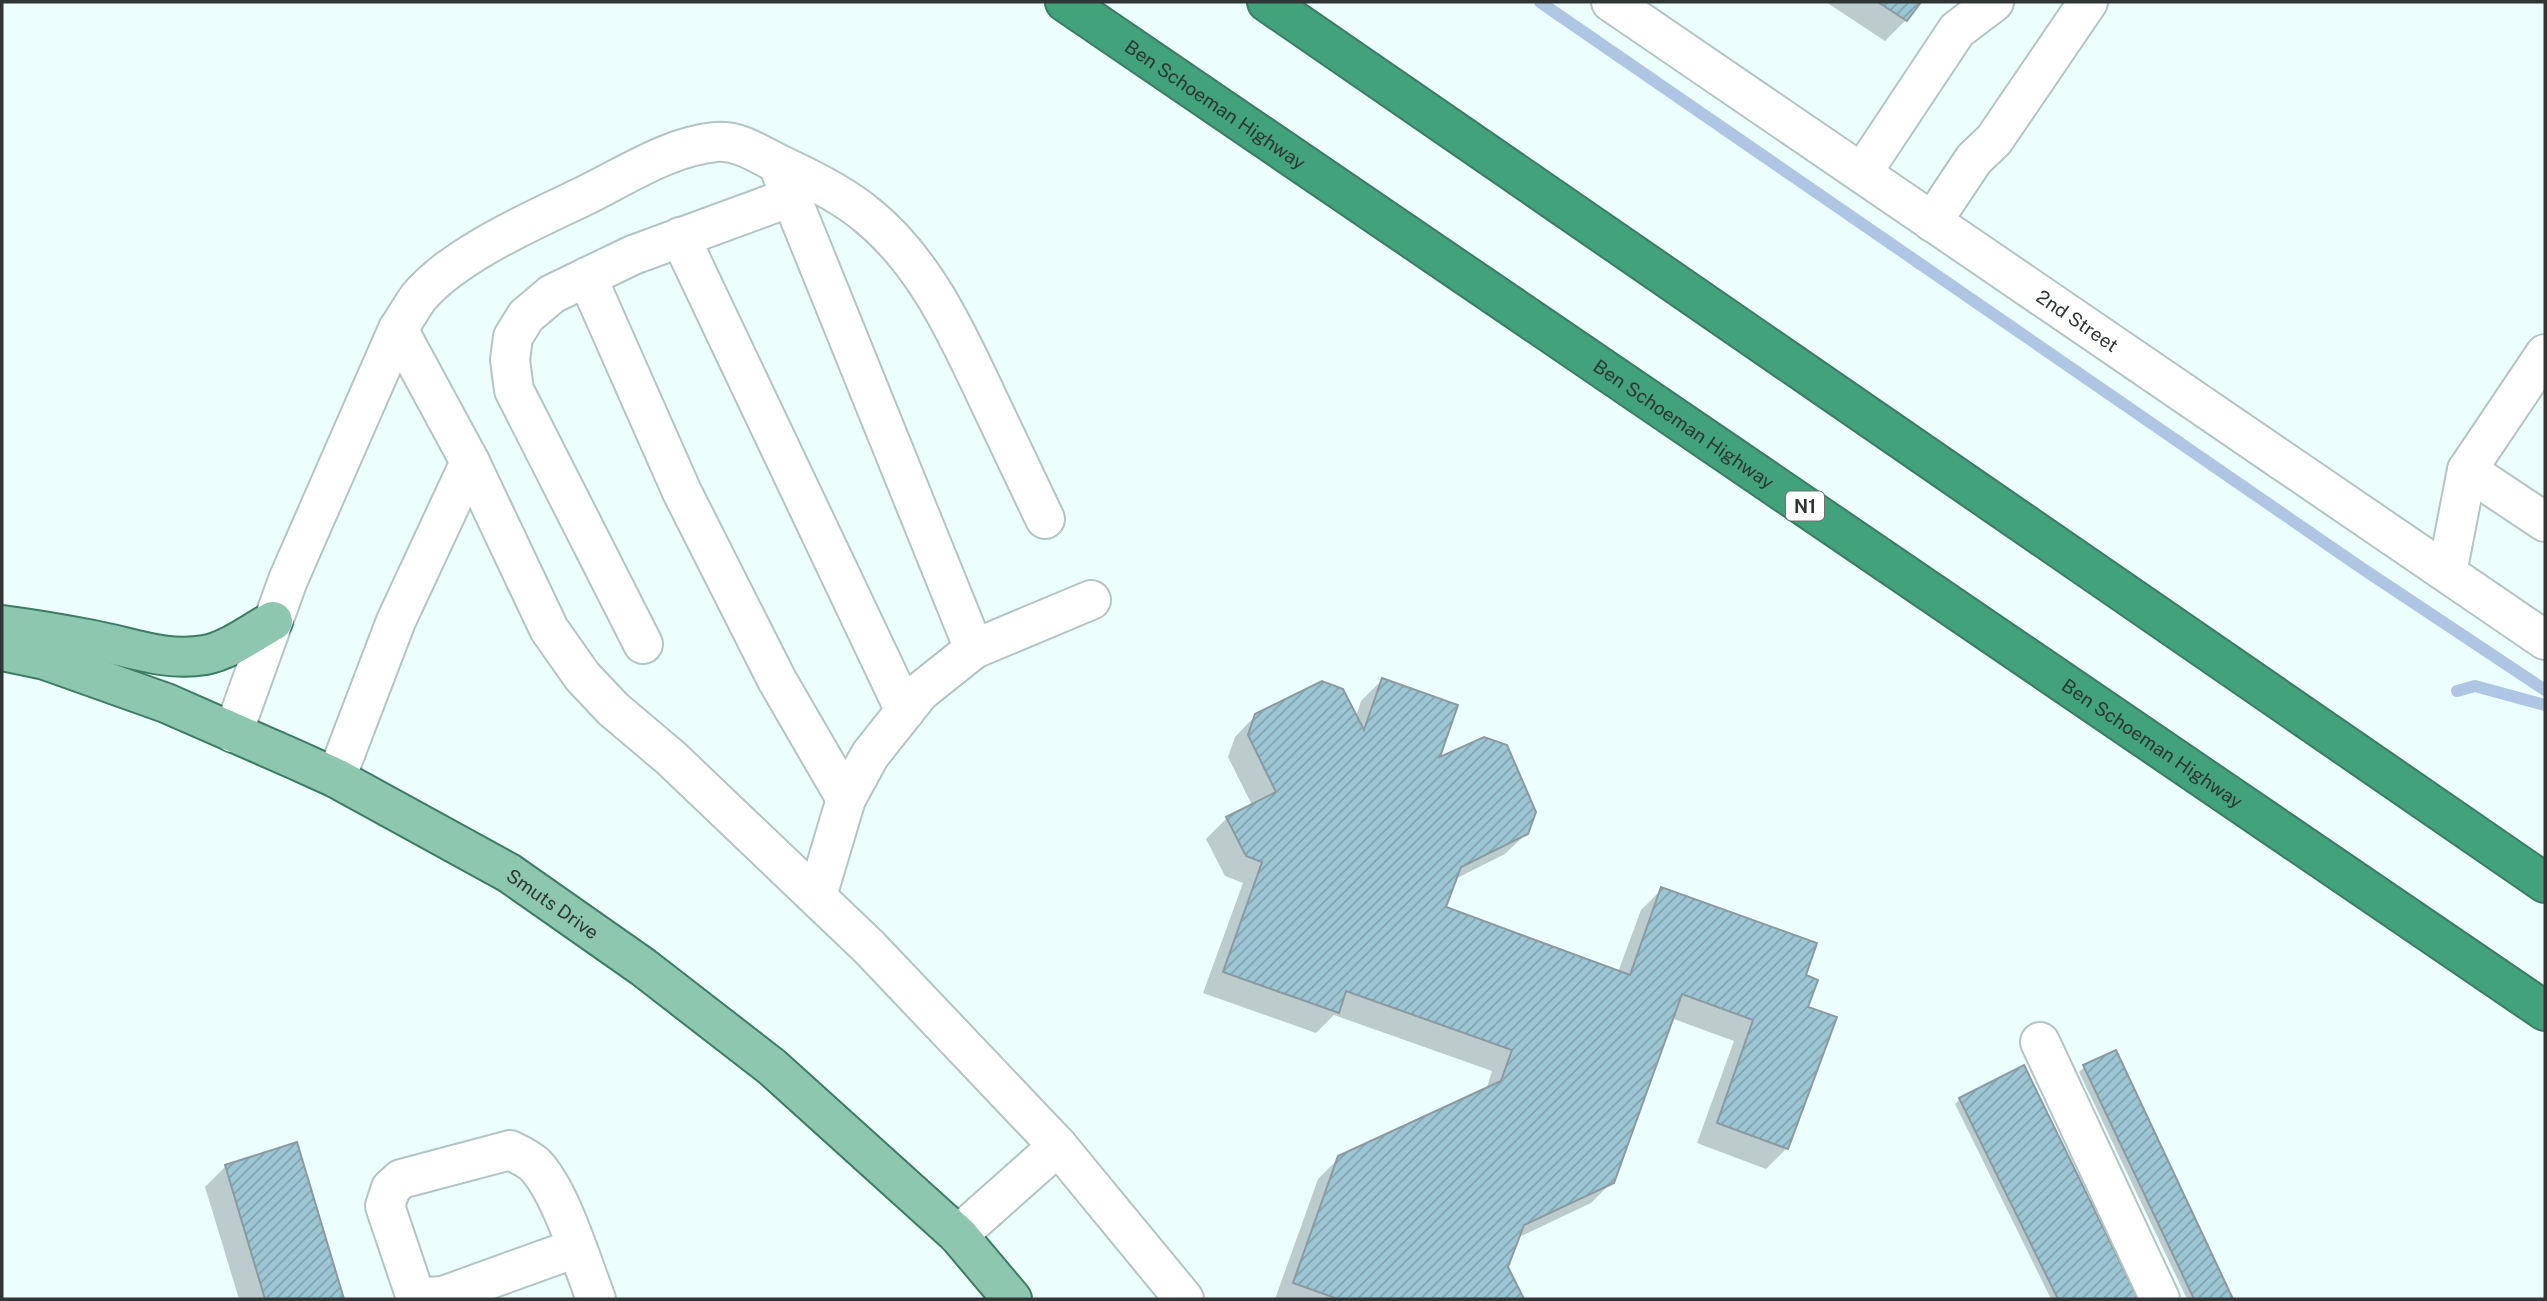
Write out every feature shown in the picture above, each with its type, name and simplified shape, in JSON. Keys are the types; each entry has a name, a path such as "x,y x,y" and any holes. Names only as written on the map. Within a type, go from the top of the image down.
{"highway":[{"name":"Ben Schoeman Highway","path":"1065,2 2545,1011"},
{"path":"1267,2 2545,883"}],"main road":[{"path":"2,625 95,640 165,656 184,657 207,654 228,647 273,621"},
{"name":"Smuts Drive","path":"2,651 45,660 166,703 335,778 509,873 643,967 772,1067 958,1235 1012,1299"}],"street":[{"name":"2nd Street","path":"1611,2 2545,640"},
{"path":"1862,173 1956,30 1994,2"},
{"path":"1932,222 1974,159 1994,140 2088,2"},
{"path":"233,733 288,580 398,329 419,298 442,275 469,255 661,159 697,145 719,142 750,149 785,180 974,649"},
{"path":"643,645 514,390 510,360 513,337 526,316 552,294 633,255 680,237 785,180 836,193 866,214 913,263 954,327 1045,519"},
{"path":"680,237 905,711"},
{"path":"587,277 681,492 777,680 846,799"},
{"path":"398,329 470,462 548,629 582,676 613,709 671,758 869,947 1058,1146 1184,1299"},
{"path":"2446,573 2467,470 2545,354"},
{"path":"335,778 396,621 470,462"},
{"path":"2467,470 2545,522"},
{"path":"817,896 846,799 870,755 920,692 974,649 1091,600"},
{"path":"2040,1042 2160,1299"},
{"path":"958,1235 1058,1146"},
{"path":"576,1248 443,1296 426,1297 414,1292 384,1206 391,1188 401,1180 510,1150 532,1163 550,1183 576,1248 596,1299"}],"building":[{"path":"1878,2 1921,2 1907,21"},
{"path":"1382,678 1458,705 1440,757 1484,737 1507,745 1536,812 1528,834 1461,867 1446,907 1630,975 1661,887 1817,943 1806,975 1818,980 1808,1007 1837,1017 1788,1149 1717,1123 1753,1020 1682,994 1614,1183 1524,1225 1508,1267 1524,1299 1338,1299 1293,1283 1338,1156 1501,1081 1512,1050 1346,991 1339,1013 1223,972 1262,862 1246,856 1226,817 1276,792 1248,735 1255,714 1322,681 1343,689 1364,730"},
{"path":"2116,1050 2233,1299 2194,1299 2083,1065"},
{"path":"2024,1065 2138,1299 2058,1299 1959,1098"},
{"path":"297,1142 344,1299 265,1299 225,1165"}],"waterway":[{"path":"1540,2 2363,569 2545,690"},
{"path":"2457,691 2475,686 2545,705"}]}
